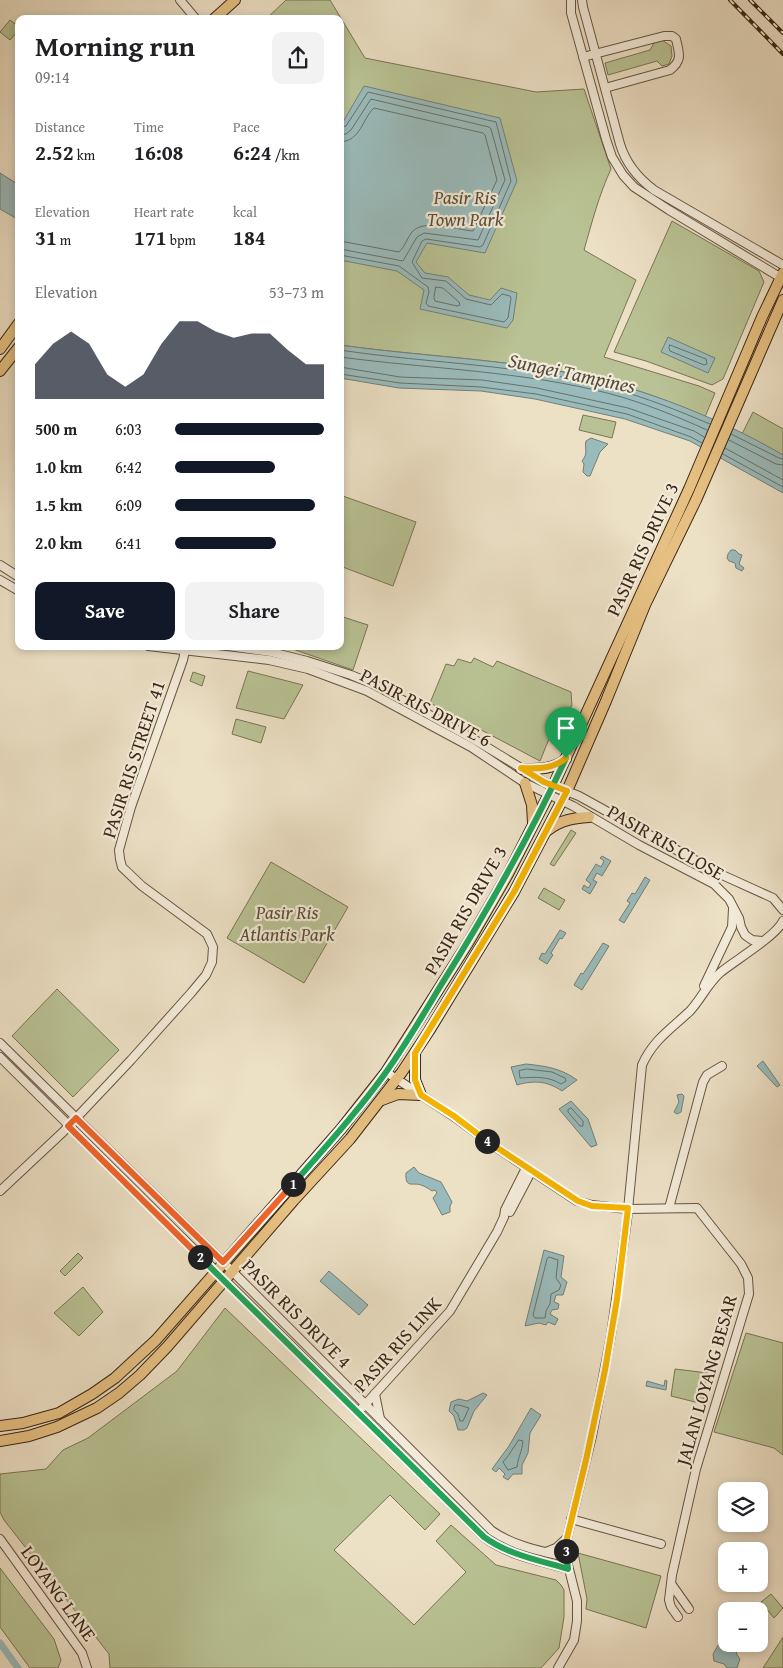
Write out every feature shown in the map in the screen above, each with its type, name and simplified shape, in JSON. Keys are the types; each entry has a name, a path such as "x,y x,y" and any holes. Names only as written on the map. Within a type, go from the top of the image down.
{"main road":[{"path":"211,15 227,0"},
{"path":"218,15 235,0"},
{"name":"PASIR RIS DRIVE 3","path":"0,1426 23,1423 58,1413 92,1394 115,1378 156,1340 341,1129 386,1072 468,943 551,791 689,489 782,277"},
{"name":"PASIR RIS DRIVE 3","path":"1,1442 57,1427 97,1408 140,1375 167,1347 350,1139 415,1053 496,923 567,791 645,605 715,457 783,300"},
{"path":"0,349 15,328"},
{"path":"0,371 15,351"},
{"path":"718,420 724,419 728,425"},
{"path":"521,768 548,768 566,758"},
{"path":"525,783 532,805 532,827"},
{"path":"545,832 560,821 589,817"},
{"path":"379,1102 398,1094 421,1095 415,1080 415,1053"}],"street":[{"path":"180,0 193,15"},
{"path":"571,0 571,13 608,146 612,157 623,175 634,187 668,210 782,277"},
{"path":"582,0 623,154 631,168 644,182 672,201 783,265"},
{"path":"583,57 664,36 672,36 676,39 680,59 670,70 605,88"},
{"path":"0,566 15,575"},
{"path":"0,580 15,589"},
{"name":"PASIR RIS STREET 41","path":"0,1191 76,1118 191,993 206,975 212,962 213,947 207,934 142,886 122,867 119,850 131,807 184,650"},
{"name":"PASIR RIS DRIVE 6","path":"199,650 269,660 308,669 337,679 367,691 471,747 525,783 551,791 567,791"},
{"name":"PASIR RIS DRIVE 6","path":"257,650 307,661 375,685 475,740 521,768 562,801"},
{"name":"PASIR RIS CLOSE","path":"567,791 720,874 773,898 783,910"},
{"name":"PASIR RIS CLOSE","path":"562,801 628,839 714,884 729,899 739,918 745,936 752,940 762,941"},
{"path":"628,839 635,827"},
{"path":"698,999 732,927 734,909"},
{"path":"558,1668 574,1640 577,1621 577,1601 566,1557 567,1538 588,1452 607,1361 617,1299 642,1065 647,1053 656,1041 691,1009 712,980 772,935 781,926 783,921"},
{"path":"722,949 727,957 738,959"},
{"name":"PASIR RIS DRIVE 4","path":"0,1043 223,1262 492,1531 504,1539 566,1557"},
{"name":"PASIR RIS DRIVE 4","path":"0,1057 484,1537 496,1546 512,1553 568,1569"},
{"path":"669,1208 702,1082 708,1075 722,1066"},
{"name":"JALAN LOYANG BESAR","path":"386,1072 529,1170 578,1201 592,1206 697,1208 741,1264 748,1278 749,1294 696,1469 672,1575 669,1600 678,1617"},
{"name":"PASIR RIS LINK","path":"357,1413 447,1316 504,1217 510,1212 529,1170"},
{"path":"355,1394 369,1396 375,1394 380,1419"},
{"path":"571,1520 661,1544"},
{"path":"544,1552 552,1551 567,1538"},
{"name":"LOYANG LANE","path":"0,1539 82,1653 87,1663 87,1668"},
{"path":"672,1585 689,1608"}],"green space":[{"name":"Pasir Ris Town Park","path":"286,0 330,0 339,15 270,15"},
{"path":"10,20 15,24 15,34 10,40 0,32"},
{"name":"Pasir Ris Town Park","path":"344,23 365,58 536,92 584,89 611,169 599,199 584,250 636,280 604,357 699,386 715,393 705,417 672,403 615,384 547,369 344,345"},
{"path":"662,40 671,46 672,56 669,64 662,66 657,61 608,75 605,63 650,50 654,43"},
{"path":"672,221 759,271 764,282 723,379 712,385 646,361 614,352"},
{"path":"753,412 783,429 783,455 742,434"},
{"path":"583,415 616,422 612,438 579,430"},
{"path":"344,496 416,522 393,586 344,568"},
{"path":"344,617 368,625 353,670 296,650 344,650"},
{"path":"474,658 493,667 497,661 571,692 572,706 566,710 564,718 559,722 560,728 551,734 540,761 430,703 446,664 454,666 458,659 471,663"},
{"path":"248,671 303,685 284,719 236,708"},
{"path":"193,672 205,676 202,686 190,681"},
{"path":"236,719 266,727 261,743 232,734"},
{"path":"571,830 576,833 554,866 550,864"},
{"name":"Pasir Ris Atlantis Park","path":"271,862 348,907 304,983 227,938"},
{"path":"544,888 565,900 559,910 538,898"},
{"path":"57,989 119,1050 73,1097 12,1036"},
{"path":"78,1253 83,1258 65,1276 60,1271"},
{"path":"83,1287 103,1312 79,1336 54,1313"},
{"path":"225,1308 440,1514 425,1530 390,1495 334,1550 414,1625 466,1572 436,1541 451,1525 496,1565 556,1580 564,1590 564,1617 559,1648 541,1668 110,1668 109,1654 4,1520 0,1512 0,1474 46,1469 63,1450 88,1438 177,1371"},
{"path":"746,1333 783,1343 783,1455 774,1448 714,1432"},
{"path":"675,1369 708,1373 703,1404 671,1396"},
{"path":"578,1553 661,1576 646,1628 586,1609 587,1599"},
{"path":"0,1568 54,1639 61,1660 58,1668 30,1668 0,1627"},
{"path":"771,1594 783,1608 774,1618 768,1611 768,1602 761,1602"},
{"path":"783,1637 783,1668 763,1668"}],"water":[{"path":"364,86 500,118 517,181 485,253 427,243 416,262 425,273 448,277 469,295 490,300 501,288 517,293 513,320 507,328 420,309 424,290 397,271 344,261 344,120"},
{"path":"0,173 15,182 15,218 0,209"},
{"path":"668,337 715,358 708,373 661,352"},
{"path":"344,345 547,369 615,384 658,397 723,424 783,455 783,493 690,441 625,419 535,399 481,391 399,388 344,379"},
{"path":"591,438 608,444 600,452 590,476 587,476 583,472 584,464 582,461 586,453 586,441"},
{"path":"731,550 735,550 742,555 739,564 744,568 742,571 736,568 735,563 727,558"},
{"path":"602,856 611,861 602,876 597,873 593,880 597,882 590,894 582,889 584,885 588,888 591,884 586,880 596,864 601,867 604,861 600,858"},
{"path":"645,877 650,880 624,923 619,920 630,903 627,901 632,893 635,894"},
{"path":"560,930 566,933 562,939 560,938 547,964 539,959 542,953 545,954"},
{"path":"603,943 609,946 582,990 574,985"},
{"path":"763,1061 780,1085 777,1087 757,1066"},
{"path":"526,1064 559,1070 577,1080 562,1091 540,1082 517,1085 511,1067"},
{"path":"682,1094 684,1096 681,1112 677,1114 674,1112 679,1102 677,1095"},
{"path":"571,1101 588,1119 597,1145 591,1147 559,1109"},
{"path":"414,1167 419,1173 441,1182 452,1202 450,1212 442,1215 433,1198 437,1193 435,1190 432,1191 422,1185 408,1183 406,1173"},
{"path":"544,1250 564,1256 561,1277 567,1282 563,1295 556,1295 554,1302 559,1304 558,1309 552,1310 550,1314 558,1319 555,1325 548,1322 546,1325 539,1323 525,1326"},
{"path":"329,1271 368,1305 359,1315 320,1281"},
{"path":"665,1380 667,1381 666,1390 646,1386 647,1381 664,1386"},
{"path":"483,1393 487,1395 474,1411 467,1428 458,1430 454,1416 449,1411 451,1402 459,1399 467,1401"},
{"path":"531,1408 541,1415 530,1433 528,1453 522,1465 522,1474 513,1474 508,1480 503,1477 505,1474 499,1468 496,1472 492,1469 509,1446"},
{"path":"718,1645 718,1652 736,1652 740,1659 737,1668 727,1668 724,1664 714,1661 713,1654"}],"waterway":[{"path":"0,1643 18,1668"}],"railway":[{"path":"730,0 783,54"},
{"path":"750,0 783,33"}],"route":[{"path":"566,758 553,786 549,795 508,874 468,943 386,1072 341,1129 223,1262 76,1118 68,1126 484,1537 506,1551 568,1569 566,1557 567,1538 586,1460 612,1334 628,1208 592,1206 578,1201 526,1168 454,1116 421,1095 415,1080 414,1064 415,1053 514,892 567,791 553,786 544,782 521,768 548,768 562,762 566,758"}],"water label":[{"name":"Sungei Tampines","path":"572,373"}]}
